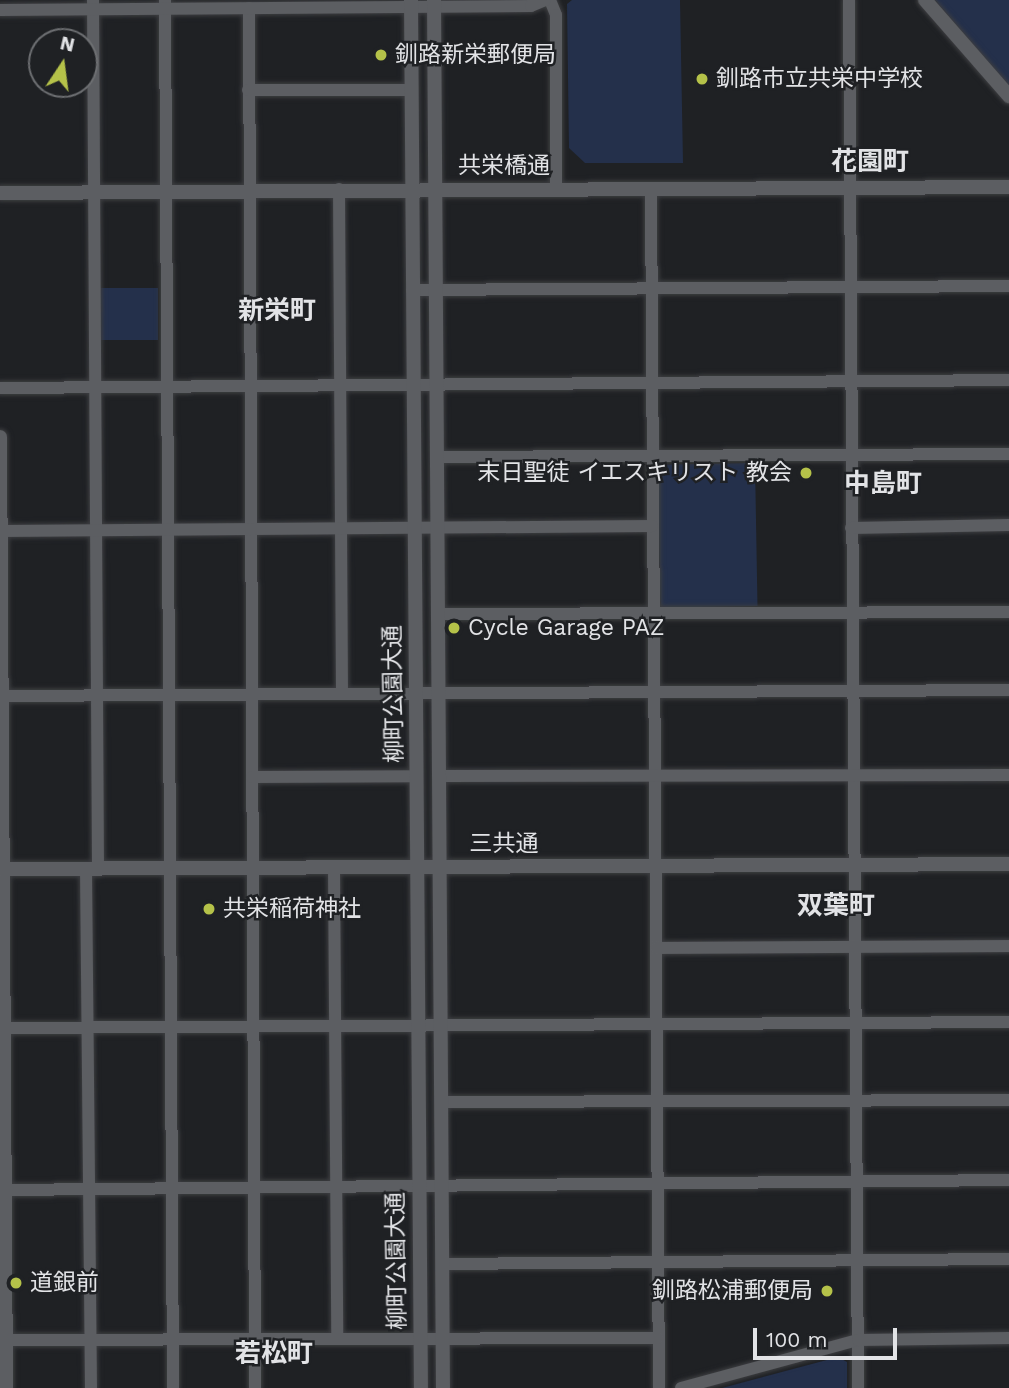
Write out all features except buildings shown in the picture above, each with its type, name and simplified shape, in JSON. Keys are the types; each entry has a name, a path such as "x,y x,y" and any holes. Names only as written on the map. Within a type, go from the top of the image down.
{"street":[{"path":"0,10 165,4 249,8 411,4 531,6 548,0 556,15 556,188"},
{"path":"849,0 858,1388"},
{"path":"925,0 1009,96"},
{"path":"165,4 173,1388"},
{"name":"柳町公園大通","path":"411,4 417,776 416,1024 421,1388"},
{"name":"柳町公園大通","path":"434,4 443,1388"},
{"path":"91,1388 88,1027 97,696 93,5"},
{"path":"249,8 247,191 256,1388"},
{"path":"248,90 412,90"},
{"name":"共栄橋通","path":"0,193 1009,187"},
{"path":"651,189 659,1388"},
{"path":"339,190 342,694"},
{"path":"412,290 1009,286"},
{"path":"0,387 1009,380"},
{"path":"0,437 5,1388"},
{"path":"438,457 1009,454"},
{"path":"851,528 1009,525"},
{"path":"1,537 94,530 652,526"},
{"path":"438,614 1009,612"},
{"path":"1,696 1009,690"},
{"path":"439,776 1009,775"},
{"path":"252,777 417,776"},
{"name":"三共通","path":"1,869 1009,864"},
{"path":"334,867 337,1339"},
{"path":"656,948 1009,946"},
{"path":"3,1023 171,1028 416,1024 1009,1023"},
{"path":"442,1102 1009,1100"},
{"path":"3,1196 90,1189 255,1186 1009,1180"},
{"path":"443,1264 1009,1259"},
{"path":"5,1340 658,1338"},
{"path":"681,1388 858,1340 1009,1338"}],"shaded area":[{"path":"572,0 680,0 683,163 585,163 569,148 567,4"},
{"path":"935,0 1009,0 1009,86"},
{"path":"99,288 158,288 158,340 99,340"},
{"path":"755,463 757,606 661,608 658,465"},
{"path":"838,1357 847,1362 847,1388 722,1388"}],"place":[{"name":"釧路新栄郵便局","path":"381,55"},
{"name":"釧路市立共栄中学校","path":"702,79"},
{"name":"末日聖徒 イエスキリスト 教会","path":"806,473"},
{"name":"Cycle Garage PAZ","path":"454,628"},
{"name":"共栄稲荷神社","path":"209,909"},
{"name":"道銀前","path":"16,1283"},
{"name":"釧路松浦郵便局","path":"827,1291"}],"district":[{"name":"花園町","path":"870,162"},
{"name":"新栄町","path":"277,311"},
{"name":"中島町","path":"883,484"},
{"name":"双葉町","path":"836,906"},
{"name":"若松町","path":"274,1354"}]}
